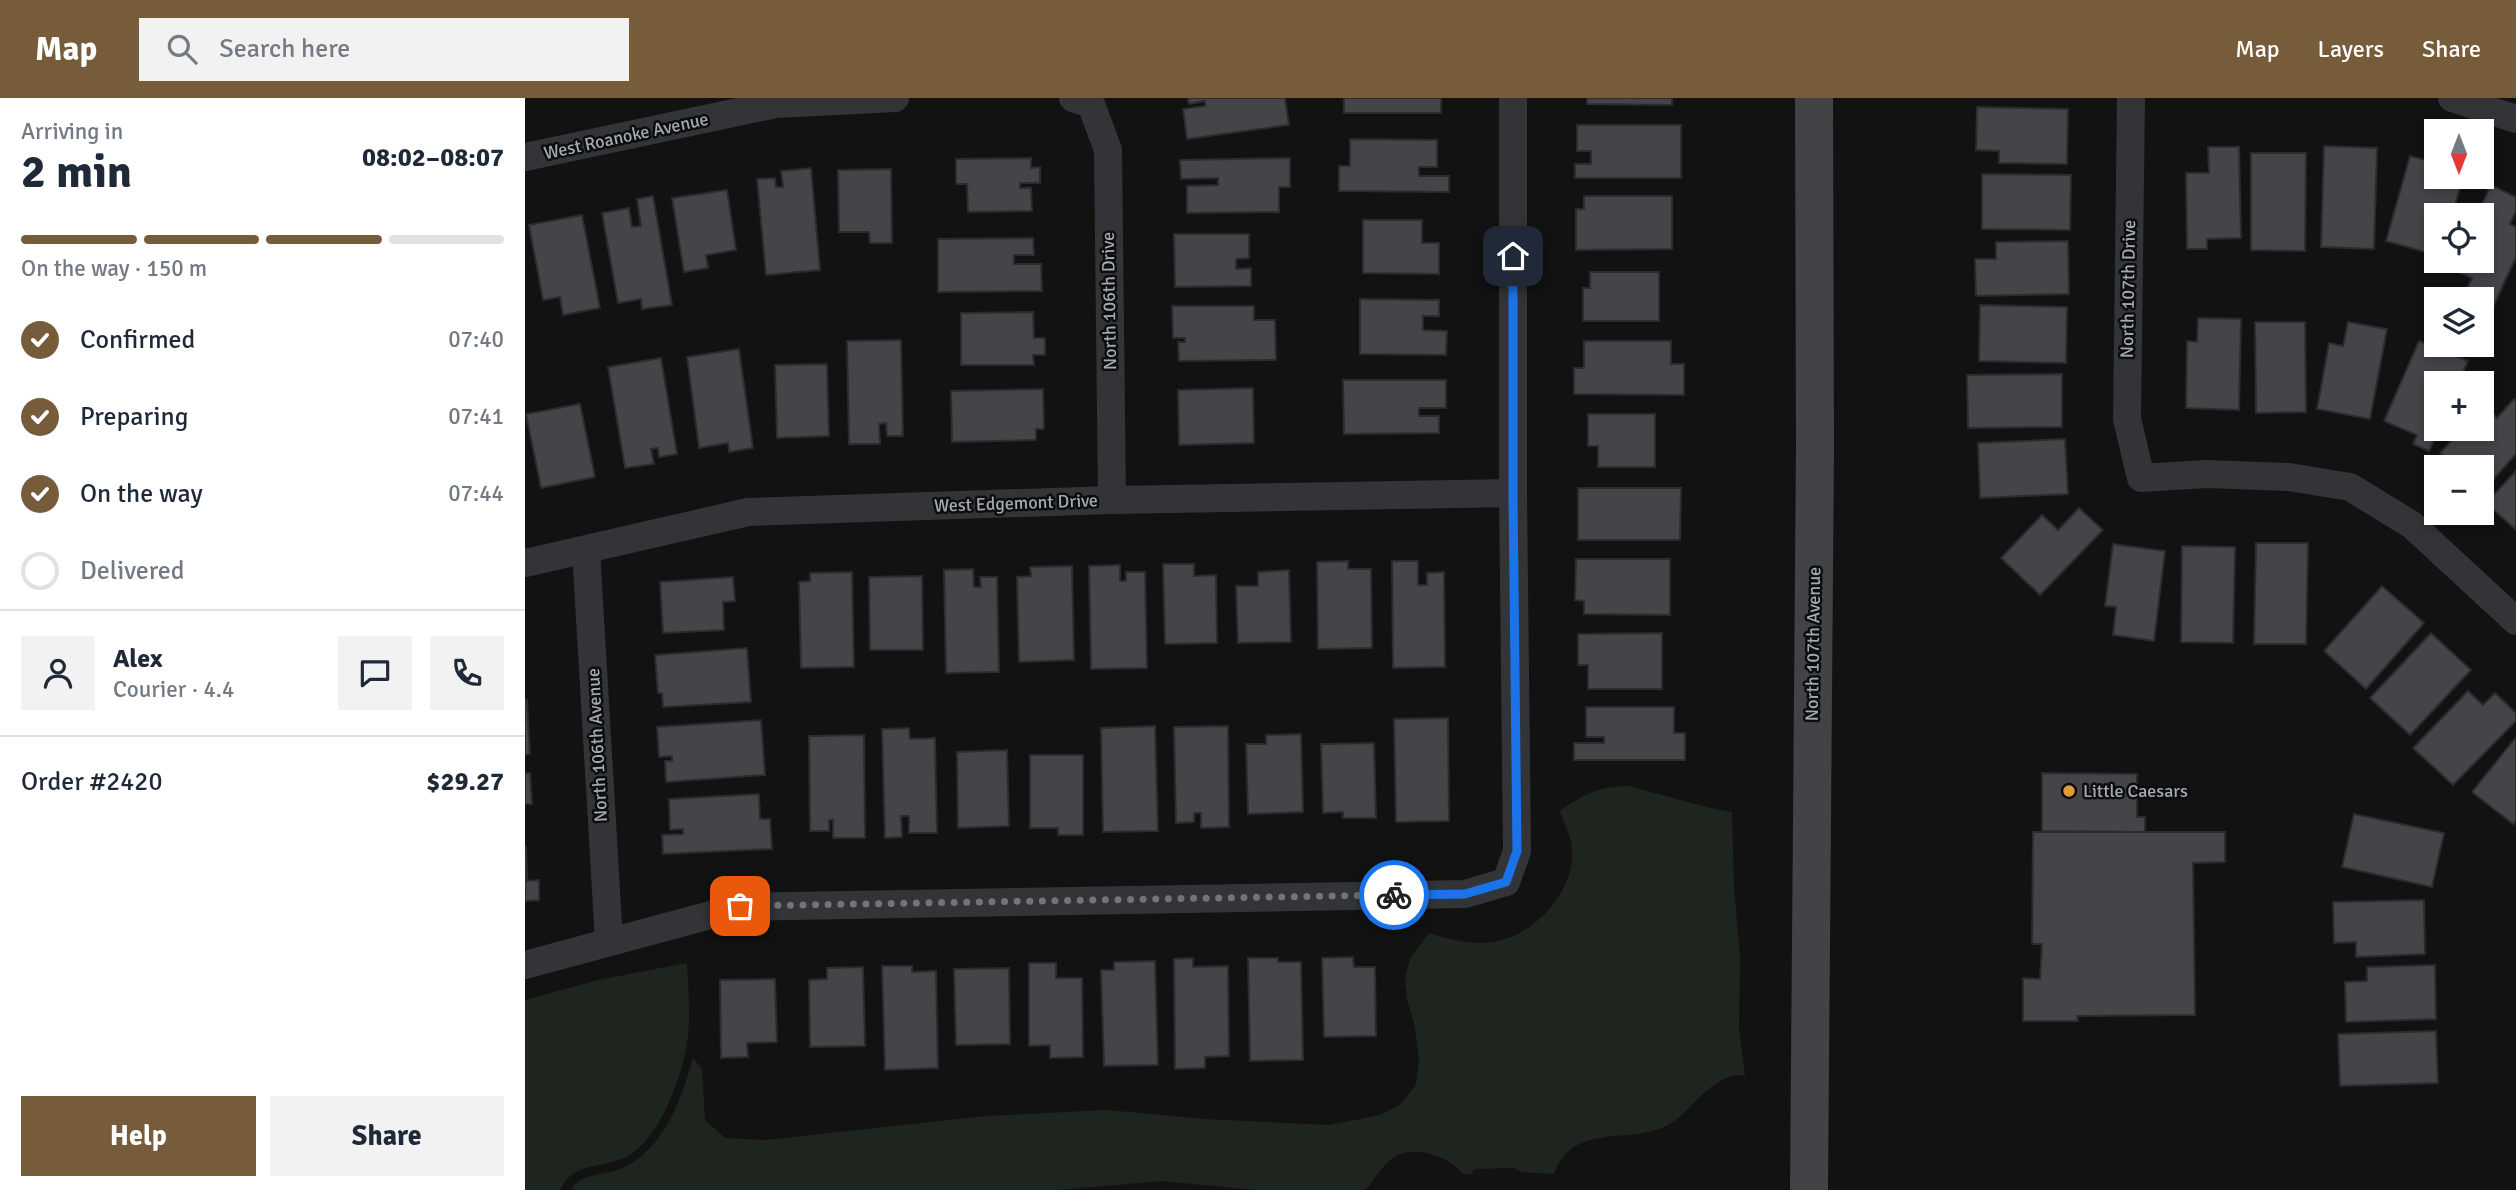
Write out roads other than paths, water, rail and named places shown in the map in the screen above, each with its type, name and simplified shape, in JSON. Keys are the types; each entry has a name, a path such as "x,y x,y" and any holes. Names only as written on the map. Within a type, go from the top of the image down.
{"main road":[{"name":"North 107th Avenue","path":"1809,1190 1815,447 1814,98"}],"street":[{"name":"West Roanoke Avenue","path":"525,157 776,104 895,98"},
{"path":"525,965 740,906 1465,894 1506,882 1517,851 1513,98"},
{"name":"North 107th Drive","path":"2131,98 2127,419 2141,478 2220,474 2290,477 2350,487 2411,525 2516,621"},
{"path":"2452,98 2516,120"},
{"name":"North 106th Drive","path":"1082,101 1108,150 1112,500"},
{"name":"West Edgemont Drive","path":"525,563 748,512 1112,500 1513,493"},
{"name":"North 106th Avenue","path":"586,550 610,941"}],"place":[{"name":"Little Caesars","path":"2069,791"}]}
